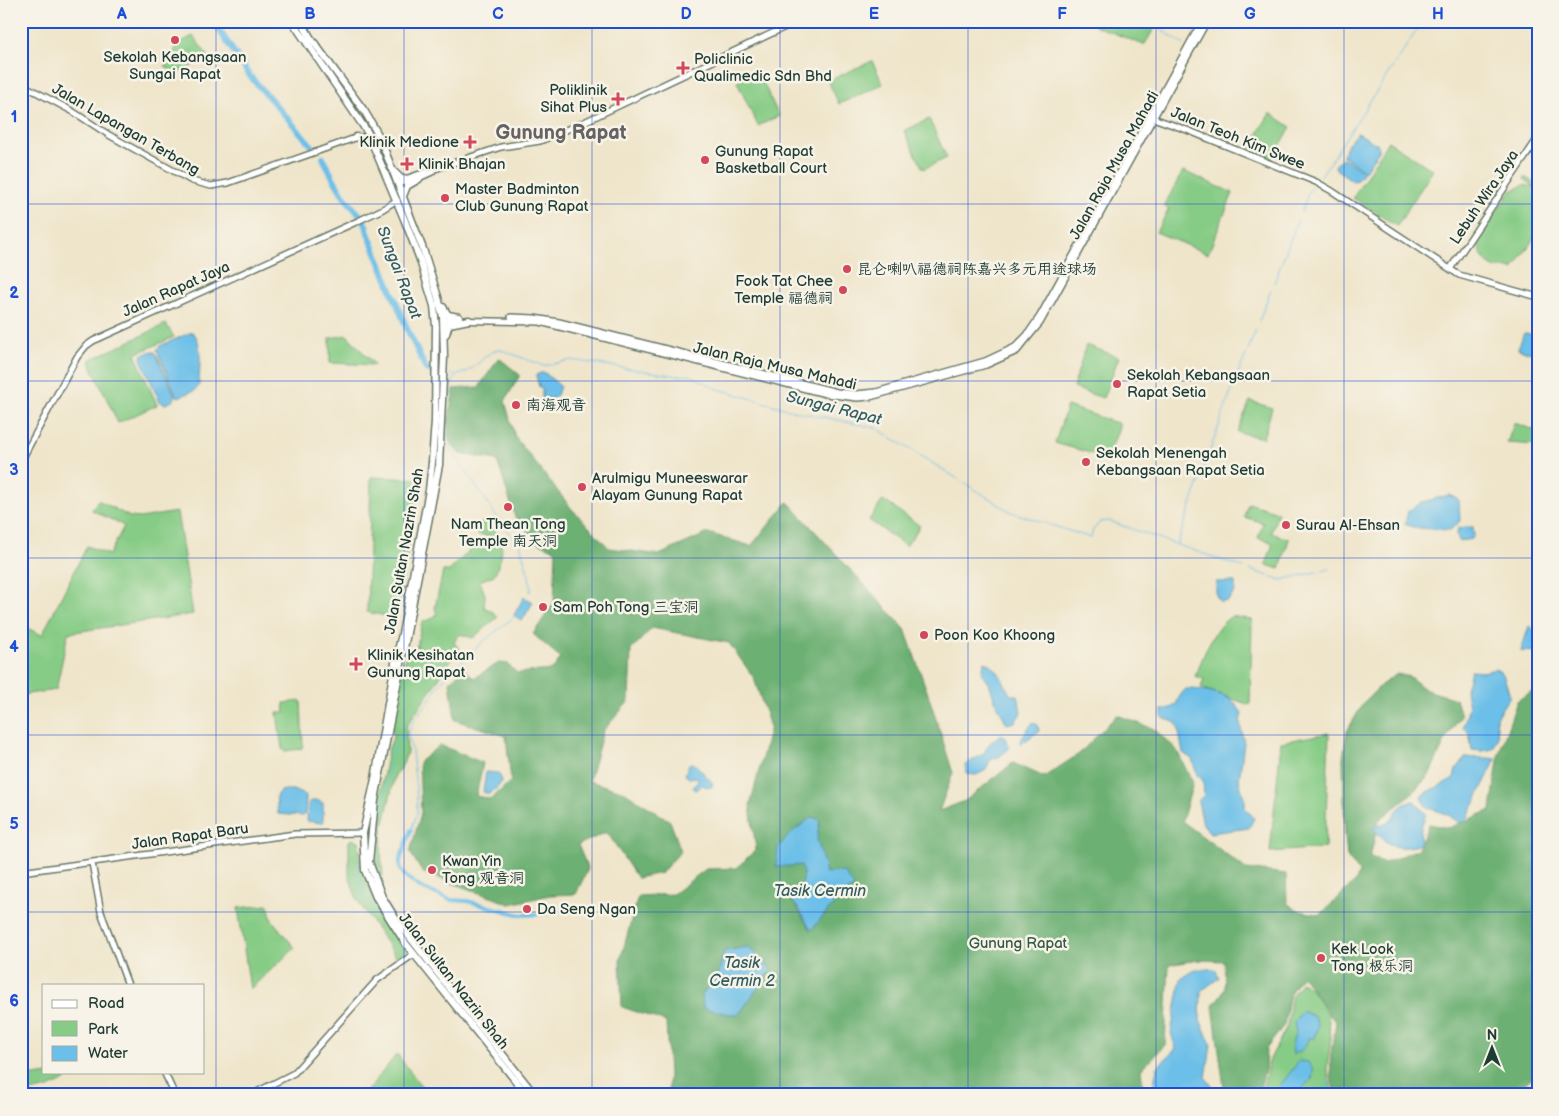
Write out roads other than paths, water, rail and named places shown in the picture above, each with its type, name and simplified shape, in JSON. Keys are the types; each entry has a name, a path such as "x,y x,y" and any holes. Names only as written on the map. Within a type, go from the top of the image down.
{"highway":[{"name":"Jalan Sultan Nazrin Shah","path":"292,21 363,132 372,142 400,198 425,255 438,297 442,319 444,349 439,465 375,800 369,850 370,868 378,889 389,909 535,1095"},
{"name":"Jalan Sultan Nazrin Shah","path":"301,21 310,37 371,121 380,138 398,183 400,198 434,306 436,356 435,439 429,490 364,836 364,865 369,881 385,912 414,954 527,1095"},
{"path":"346,86 369,123 370,128 363,132"},
{"path":"363,132 365,138 372,142"},
{"path":"363,132 376,141 392,181 398,183"},
{"path":"400,198 407,186 419,179"},
{"path":"438,297 448,315 459,317"},
{"path":"434,306 437,316 442,319 438,328 436,356"},
{"path":"444,349 446,327 449,324 469,320"},
{"path":"369,850 364,836 375,800"},
{"path":"411,939 414,946 414,954 428,960"}],"street":[{"path":"391,163 399,177 405,179 500,147 540,141 798,21"},
{"name":"Jalan Raja Musa Mahadi","path":"442,319 540,322 832,395 863,398 986,365 1017,351 1040,324 1153,116 1202,21"},
{"name":"Jalan Raja Musa Mahadi","path":"442,319 459,317 540,318 837,392 856,394 876,392 985,361 1015,347 1027,335 1040,316 1207,21"},
{"name":"Jalan Lapangan Terbang","path":"23,85 184,177 205,186 217,186 228,183 363,132"},
{"path":"21,97 23,85"},
{"name":"Jalan Teoh Kim Swee","path":"1153,116 1316,182 1459,275 1538,296"},
{"name":"Lebuh Wira Jaya","path":"1450,269 1538,138"},
{"path":"398,183 406,184 436,170"},
{"name":"Jalan Rapat Jaya","path":"21,461 77,357 86,346 115,330 358,222 400,198"},
{"path":"763,373 770,379 773,377 780,378"},
{"name":"Jalan Rapat Baru","path":"21,872 295,834 324,833 336,836 364,836"},
{"path":"92,863 100,912 128,984"},
{"path":"251,1095 294,1073 376,980 414,954"},
{"path":"165,1074 174,1095"}],"water":[{"path":"1358,133 1378,145 1378,151 1365,171 1343,156 1349,143"},
{"path":"1342,158 1364,171 1357,180 1353,181 1336,169 1335,166"},
{"path":"192,332 196,336 199,349 199,385 196,390 178,397 157,350 160,346"},
{"path":"1524,333 1538,336 1535,354 1518,349"},
{"path":"152,351 156,353 175,396 174,400 166,404 160,402 141,359 142,355"},
{"path":"545,373 560,386 557,395 553,399 548,398 544,400 543,405 540,400 542,398 542,389 539,387 536,375"},
{"path":"1449,495 1459,500 1460,521 1450,530 1416,528 1405,524 1408,511 1423,502"},
{"path":"1464,527 1473,527 1474,536 1472,539 1459,541 1458,528 1462,529"},
{"path":"1216,582 1235,582 1235,591 1228,601 1220,602 1216,595"},
{"path":"524,597 533,602 522,621 514,615"},
{"path":"1529,626 1536,634 1538,652 1521,651"},
{"path":"984,662 994,667 1010,695 1018,695 1021,713 1015,722 1007,724 995,701 989,683 982,674"},
{"path":"1496,669 1503,674 1510,696 1496,717 1498,737 1493,749 1472,750 1469,733 1463,727 1469,707 1466,690 1471,671 1483,672"},
{"path":"1186,689 1203,690 1226,697 1242,713 1240,722 1244,743 1239,781 1245,801 1245,808 1254,818 1249,828 1210,833 1203,824 1198,801 1204,795 1203,780 1197,775 1192,759 1183,753 1178,727 1175,722 1162,718 1162,710 1173,707"},
{"path":"1033,723 1038,725 1039,731 1021,744 1020,742"},
{"path":"1000,735 1003,735 1010,748 999,757 990,760 986,770 976,775 967,774 965,765 983,754 990,743"},
{"path":"1466,757 1496,759 1466,821 1458,822 1448,814 1427,807 1421,796 1454,778 1456,770"},
{"path":"693,763 713,783 712,787 702,785 697,790 693,788 699,779 695,777 689,778 685,775 689,764"},
{"path":"486,772 498,773 502,780 498,787 489,794 483,792"},
{"path":"293,790 306,796 305,814 303,816 278,814 276,796 280,791"},
{"path":"316,800 323,803 323,822 321,823 307,821 308,804"},
{"path":"1414,801 1426,814 1421,827 1420,844 1399,847 1382,839 1373,828 1392,820 1400,808"},
{"name":"Tasik Cermin","path":"812,817 820,820 817,838 826,873 844,872 854,887 842,895 811,930 792,901 803,880 801,865 776,867 778,848 791,833"},
{"name":"Tasik Cermin 2","path":"747,947 759,956 771,970 739,1014 729,1014 703,1008 702,994 718,977 724,951"},
{"path":"1196,969 1215,969 1219,978 1201,991 1200,1020 1211,1044 1206,1078 1215,1090 1215,1095 1152,1095 1157,1067 1176,1049 1171,1033 1181,979"},
{"path":"1302,1011 1315,1017 1318,1027 1314,1038 1308,1038 1303,1048 1293,1055 1292,1043 1296,1032 1294,1022"},
{"path":"1299,1061 1308,1062 1313,1070 1312,1079 1295,1095 1275,1095 1279,1087"}],"waterway":[{"name":"Sungai Rapat","path":"213,21 250,76 313,147"},
{"path":"1149,21 1184,45"},
{"path":"1320,177 1423,21"},
{"name":"Sungai Rapat","path":"323,158 340,190 365,222 408,331 426,369 432,371"},
{"path":"1301,213 1308,193 1313,186"},
{"path":"1274,283 1298,220"},
{"path":"1259,321 1271,290"},
{"path":"1209,454 1230,394 1256,330"},
{"name":"Sungai Rapat","path":"450,374 455,375 465,372 474,367 488,354 499,349 544,366 571,360 679,376 690,375 715,388 794,411 876,428 1011,512 1091,538 1093,530 1100,522 1109,521 1244,568"},
{"path":"455,377 449,394 446,413 448,440 451,449 501,523 520,544 529,576 530,592"},
{"path":"1177,545 1207,459"},
{"name":"Sungai Rapat","path":"1250,570 1281,580 1330,569"},
{"path":"411,830 417,814 412,751 408,734 413,722 440,683 485,640 515,616"},
{"path":"379,829 393,748 399,739 407,734"},
{"path":"411,830 400,860 400,868 405,876 421,888 451,900 467,901 521,915 541,914 559,910"},
{"path":"358,859 358,871 365,897 407,952"},
{"path":"1328,1080 1331,1095"}],"place":[{"name":"Sekolah Kebangsaan Sungai Rapat","path":"175,40"},
{"name":"Policlinic Qualimedic Sdn Bhd","path":"683,68"},
{"name":"Poliklinik Sihat Plus","path":"618,99"},
{"name":"Klinik Medione","path":"470,142"},
{"name":"Gunung Rapat Basketball Court","path":"705,160"},
{"name":"Klinik Bhajan","path":"407,164"},
{"name":"Master Badminton Club Gunung Rapat","path":"445,198"},
{"name":"昆仑喇叭福德祠陈嘉兴多元用途球场","path":"847,269"},
{"name":"Fook Tat Chee Temple 福德祠","path":"843,290"},
{"name":"Sekolah Kebangsaan Rapat Setia","path":"1117,384"},
{"name":"南海观音","path":"516,405"},
{"name":"Sekolah Menengah Kebangsaan Rapat Setia","path":"1086,462"},
{"name":"Arulmigu Muneeswarar Alayam Gunung Rapat","path":"582,487"},
{"name":"Nam Thean Tong Temple 南天洞","path":"508,507"},
{"name":"Surau Al-Ehsan","path":"1286,525"},
{"name":"Sam Poh Tong 三宝洞","path":"543,607"},
{"name":"Poon Koo Khoong","path":"924,635"},
{"name":"Klinik Kesihatan Gunung Rapat","path":"356,664"},
{"name":"Kwan Yin Tong 观音洞","path":"432,870"},
{"name":"Da Seng Ngan","path":"527,909"},
{"name":"Kek Look Tong 极乐洞","path":"1321,958"}],"district":[{"name":"Gunung Rapat","path":"561,132"}]}
